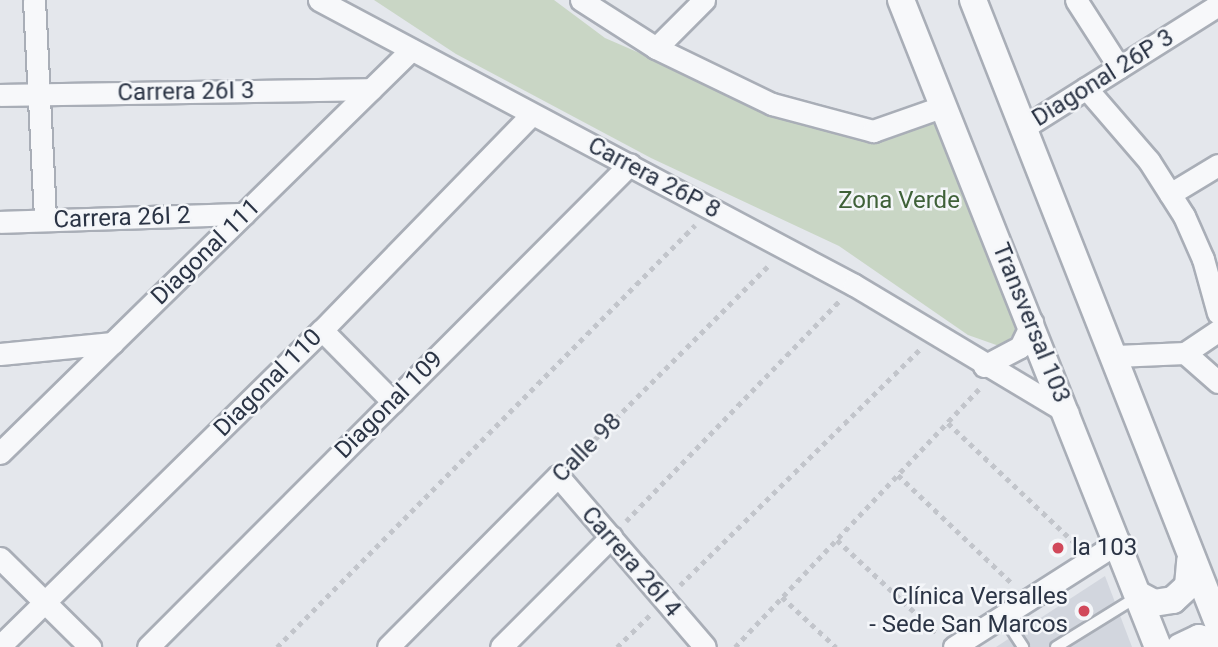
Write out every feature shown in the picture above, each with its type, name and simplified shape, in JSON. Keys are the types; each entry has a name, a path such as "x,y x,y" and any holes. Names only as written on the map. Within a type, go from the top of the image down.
{"street":[{"path":"34,0 45,220"},
{"name":"Carrera 26P 8","path":"319,0 854,285 990,369 1068,413"},
{"path":"581,0 656,48 772,104 873,131 941,107"},
{"path":"656,48 704,0"},
{"name":"Transversal 103","path":"901,0 941,107 1068,413 1158,647"},
{"path":"973,0 1116,356 1190,561 1218,623"},
{"path":"1076,0 1119,67"},
{"name":"Diagonal 26P 3","path":"1023,128 1218,5"},
{"name":"Diagonal 111","path":"0,453 411,50"},
{"path":"1086,88 1149,161 1170,194 1203,259 1218,313"},
{"name":"Carrera 26I 3","path":"0,95 371,89"},
{"name":"Diagonal 110","path":"0,646 322,330 531,114"},
{"name":"Diagonal 109","path":"148,647 631,164"},
{"path":"1170,194 1218,165"},
{"name":"Carrera 26I 2","path":"0,222 244,214"},
{"path":"990,369 1010,357 1020,347 1032,323"},
{"path":"322,330 393,402"},
{"path":"1116,356 1185,353 1218,331"},
{"path":"0,354 111,344"},
{"path":"1185,353 1218,382"},
{"name":"Carrera 26I 4","path":"558,477 705,647"},
{"name":"Calle 98","path":"388,647 558,477"},
{"path":"501,647 611,537"},
{"path":"948,643 1003,615 1119,542"},
{"path":"0,558 90,647"},
{"path":"1139,595 1154,603 1173,600 1188,586 1190,561"},
{"path":"1180,647 1199,638 1218,642"}],"lane":[{"path":"1056,647 1139,595"},
{"path":"1003,615 1023,647"}],"path":[{"path":"277,647 710,209"},
{"name":"Calle 98","path":"558,477 785,248"},
{"path":"611,537 854,285"},
{"path":"617,647 935,334"},
{"path":"735,647 948,423 990,369"},
{"path":"948,423 1091,559"},
{"path":"898,475 1029,599"},
{"path":"837,540 948,643"},
{"path":"782,597 836,647"}],"shaded area":[{"name":"Clínica Versalles - Sede San Marcos","path":"1105,576 1132,647 996,647"}],"green space":[{"name":"Zona Verde","path":"374,0 554,0 605,38 773,111 872,135 939,112 1025,321 1002,347 968,335 839,246 651,158 456,54"}],"place":[{"name":"la 103","path":"1058,548"},
{"name":"Clínica Versalles - Sede San Marcos","path":"1084,611"}]}
